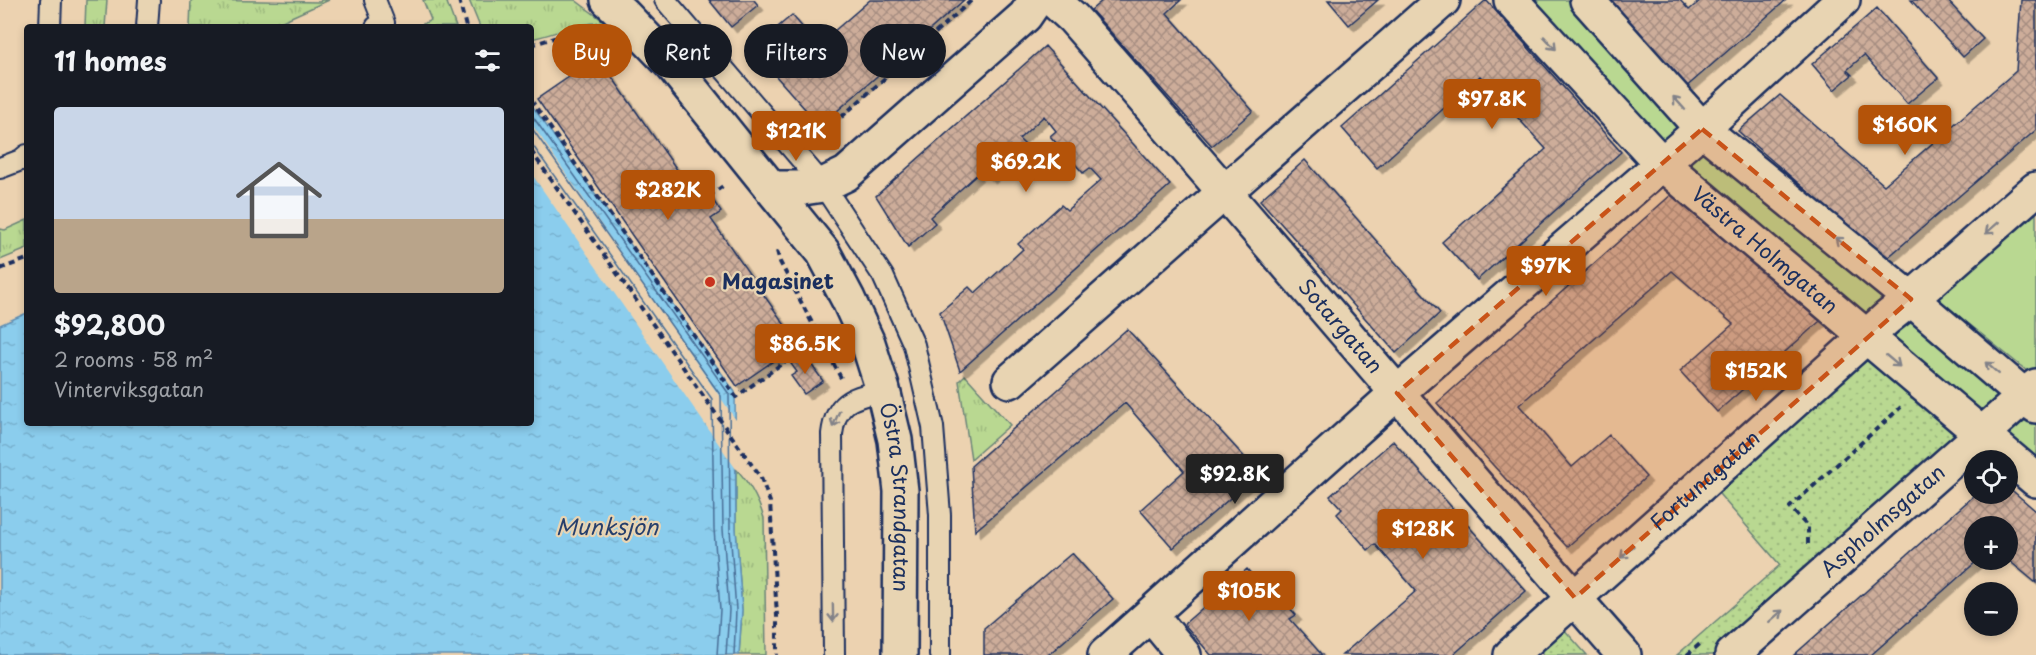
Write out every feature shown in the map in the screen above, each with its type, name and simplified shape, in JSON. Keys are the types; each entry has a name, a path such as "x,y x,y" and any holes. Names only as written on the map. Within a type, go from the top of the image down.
{"street":[{"path":"771,188 803,188 824,185 846,174 1025,16 1036,0"},
{"name":"Sotargatan","path":"1053,0 1073,18 1225,191 1624,655"},
{"path":"1010,381 1443,0"},
{"name":"Västra Holmgatan","path":"1511,0 1661,163 2036,480"},
{"path":"1587,0 1702,129 2032,396"},
{"path":"1105,655 1397,393 1702,129 1843,0"},
{"name":"Östra Strandgatan","path":"604,15 623,14 672,65 823,252 848,299 868,343 883,390 895,440 901,491 900,655"},
{"name":"Fortunagatan","path":"1511,655 1887,318 2036,189"},
{"name":"Aspholmsgatan","path":"1718,647 2032,396"},
{"path":"1151,615 1184,655"}],"lane":[{"path":"50,24 51,0"},
{"path":"147,24 149,0"},
{"path":"375,0 384,23 382,24"},
{"path":"665,0 824,185 883,276 914,345 934,438 940,515 940,655"},
{"path":"0,168 24,158"},
{"path":"834,655 832,435 834,418 851,400 883,390"}],"path":[{"path":"459,0 465,24"},
{"path":"817,138 972,0"},
{"path":"534,44 554,38 604,15"},
{"path":"534,104 736,397 820,336"},
{"path":"534,155 761,478 770,502 777,655"},
{"path":"710,196 734,178"},
{"path":"777,248 780,262 835,363 851,400"},
{"path":"0,269 24,260"},
{"path":"1808,549 1808,527 1790,507 1924,387"},
{"path":"1687,655 1718,647"}],"highlighted area":[{"path":"1702,129 1911,299 1575,598 1397,393"}],"green space":[{"path":"86,0 107,0 105,24 85,24"},
{"path":"191,0 320,2 329,0 276,24 190,24"},
{"path":"423,0 446,0 455,24 423,24 431,20"},
{"path":"469,0 575,0 606,23 552,24 552,33 534,38 534,24 479,24"},
{"path":"1531,0 1572,0 1689,130 2036,422 2036,463 1667,151"},
{"path":"2036,202 2036,371 2032,375 1932,294"},
{"path":"24,221 24,250 0,260 0,229 5,230"},
{"path":"1863,356 1961,438 1716,655 1677,655 1780,565 1714,488"},
{"path":"965,375 1010,425 971,459 959,381"},
{"path":"736,469 753,492 764,518 766,655 739,655 742,610 736,529"},
{"path":"1561,626 1587,655 1543,655 1543,640"}],"water":[{"name":"Munksjön","path":"534,108 735,392 736,529 742,610 739,655 0,655 0,325 24,314 24,426 534,426"}],"pier":[{"path":"534,127 738,423 739,467 736,469 534,177"}],"building":[{"path":"709,0 754,0 758,5 732,26 732,24 729,24"},
{"path":"870,0 964,0 937,24 860,24 860,78 875,78 820,126 778,78 848,78 848,24 842,24"},
{"path":"1103,0 1181,0 1167,13 1253,111 1212,146 1091,10"},
{"path":"1328,0 1378,0 1349,25"},
{"path":"1486,0 1621,152 1477,280 1442,242 1546,149 1480,76 1377,168 1342,128"},
{"path":"1607,0 1680,0 1689,10 1701,0 1786,0 1684,89"},
{"path":"1911,0 1947,0 1983,39 1963,57"},
{"path":"2021,0 2036,0 2036,130 1886,259 1738,131 1780,95 1884,185 2016,71"},
{"path":"1877,8 1938,78 1907,104 1864,55 1847,70 1852,75 1834,90 1812,64"},
{"path":"792,15 800,24 781,24"},
{"path":"1045,46 1170,185 960,371 940,312 969,287 975,293 1023,249 1018,244 1061,205 1067,210 1101,180 1090,168 1083,173 1050,136 1056,131 1044,116 1019,139 1026,146 990,178 982,170 930,217 935,223 908,247 876,196"},
{"name":"Magasinet","path":"568,78 613,78 687,184 697,177 721,212 711,219 798,344 737,386 537,99"},
{"path":"1305,160 1440,313 1396,353 1260,200"},
{"path":"1672,194 1820,321 1717,412 1680,371 1733,324 1672,271 1519,405 1572,467 1609,435 1646,477 1567,547 1437,403"},
{"path":"1127,329 1259,473 1173,548 1140,510 1184,471 1125,403 975,531 971,466"},
{"path":"804,354 823,381 804,394 791,376 797,372 791,364"},
{"path":"1393,441 1526,591 1453,655 1342,655 1416,591 1375,544 1368,550 1337,514 1342,509 1330,496"},
{"path":"2018,495 2036,511 2036,583 2018,568 2018,516 1964,516 1964,570 1967,570 1871,655 1794,655 1965,504 2018,504"},
{"path":"1072,553 1113,599 1048,655 984,655 984,628"},
{"path":"1247,569 1259,583 1264,579 1296,615 1290,619 1322,655 1211,655 1184,624"}],"place":[{"name":"Magasinet","path":"710,282"}]}
